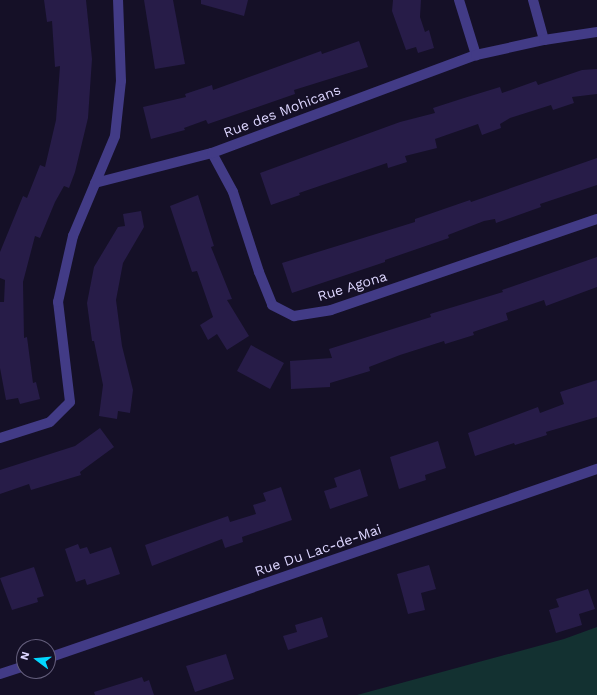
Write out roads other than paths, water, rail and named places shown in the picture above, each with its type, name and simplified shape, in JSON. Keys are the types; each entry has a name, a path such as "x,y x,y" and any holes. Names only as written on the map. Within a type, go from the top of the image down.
{"street":[{"path":"0,438 50,422 70,402 58,302 73,236 116,128 122,81 118,0"},
{"path":"459,0 476,55"},
{"path":"532,0 544,40"},
{"name":"Rue des Mohicans","path":"95,183 212,153 476,55 544,40 597,32"},
{"name":"Rue Agona","path":"212,153 233,192 258,272 272,305 294,316 331,310 597,219"},
{"name":"Rue Du Lac-de-Mai","path":"56,655 597,469"},
{"path":"0,674 16,669"}]}
